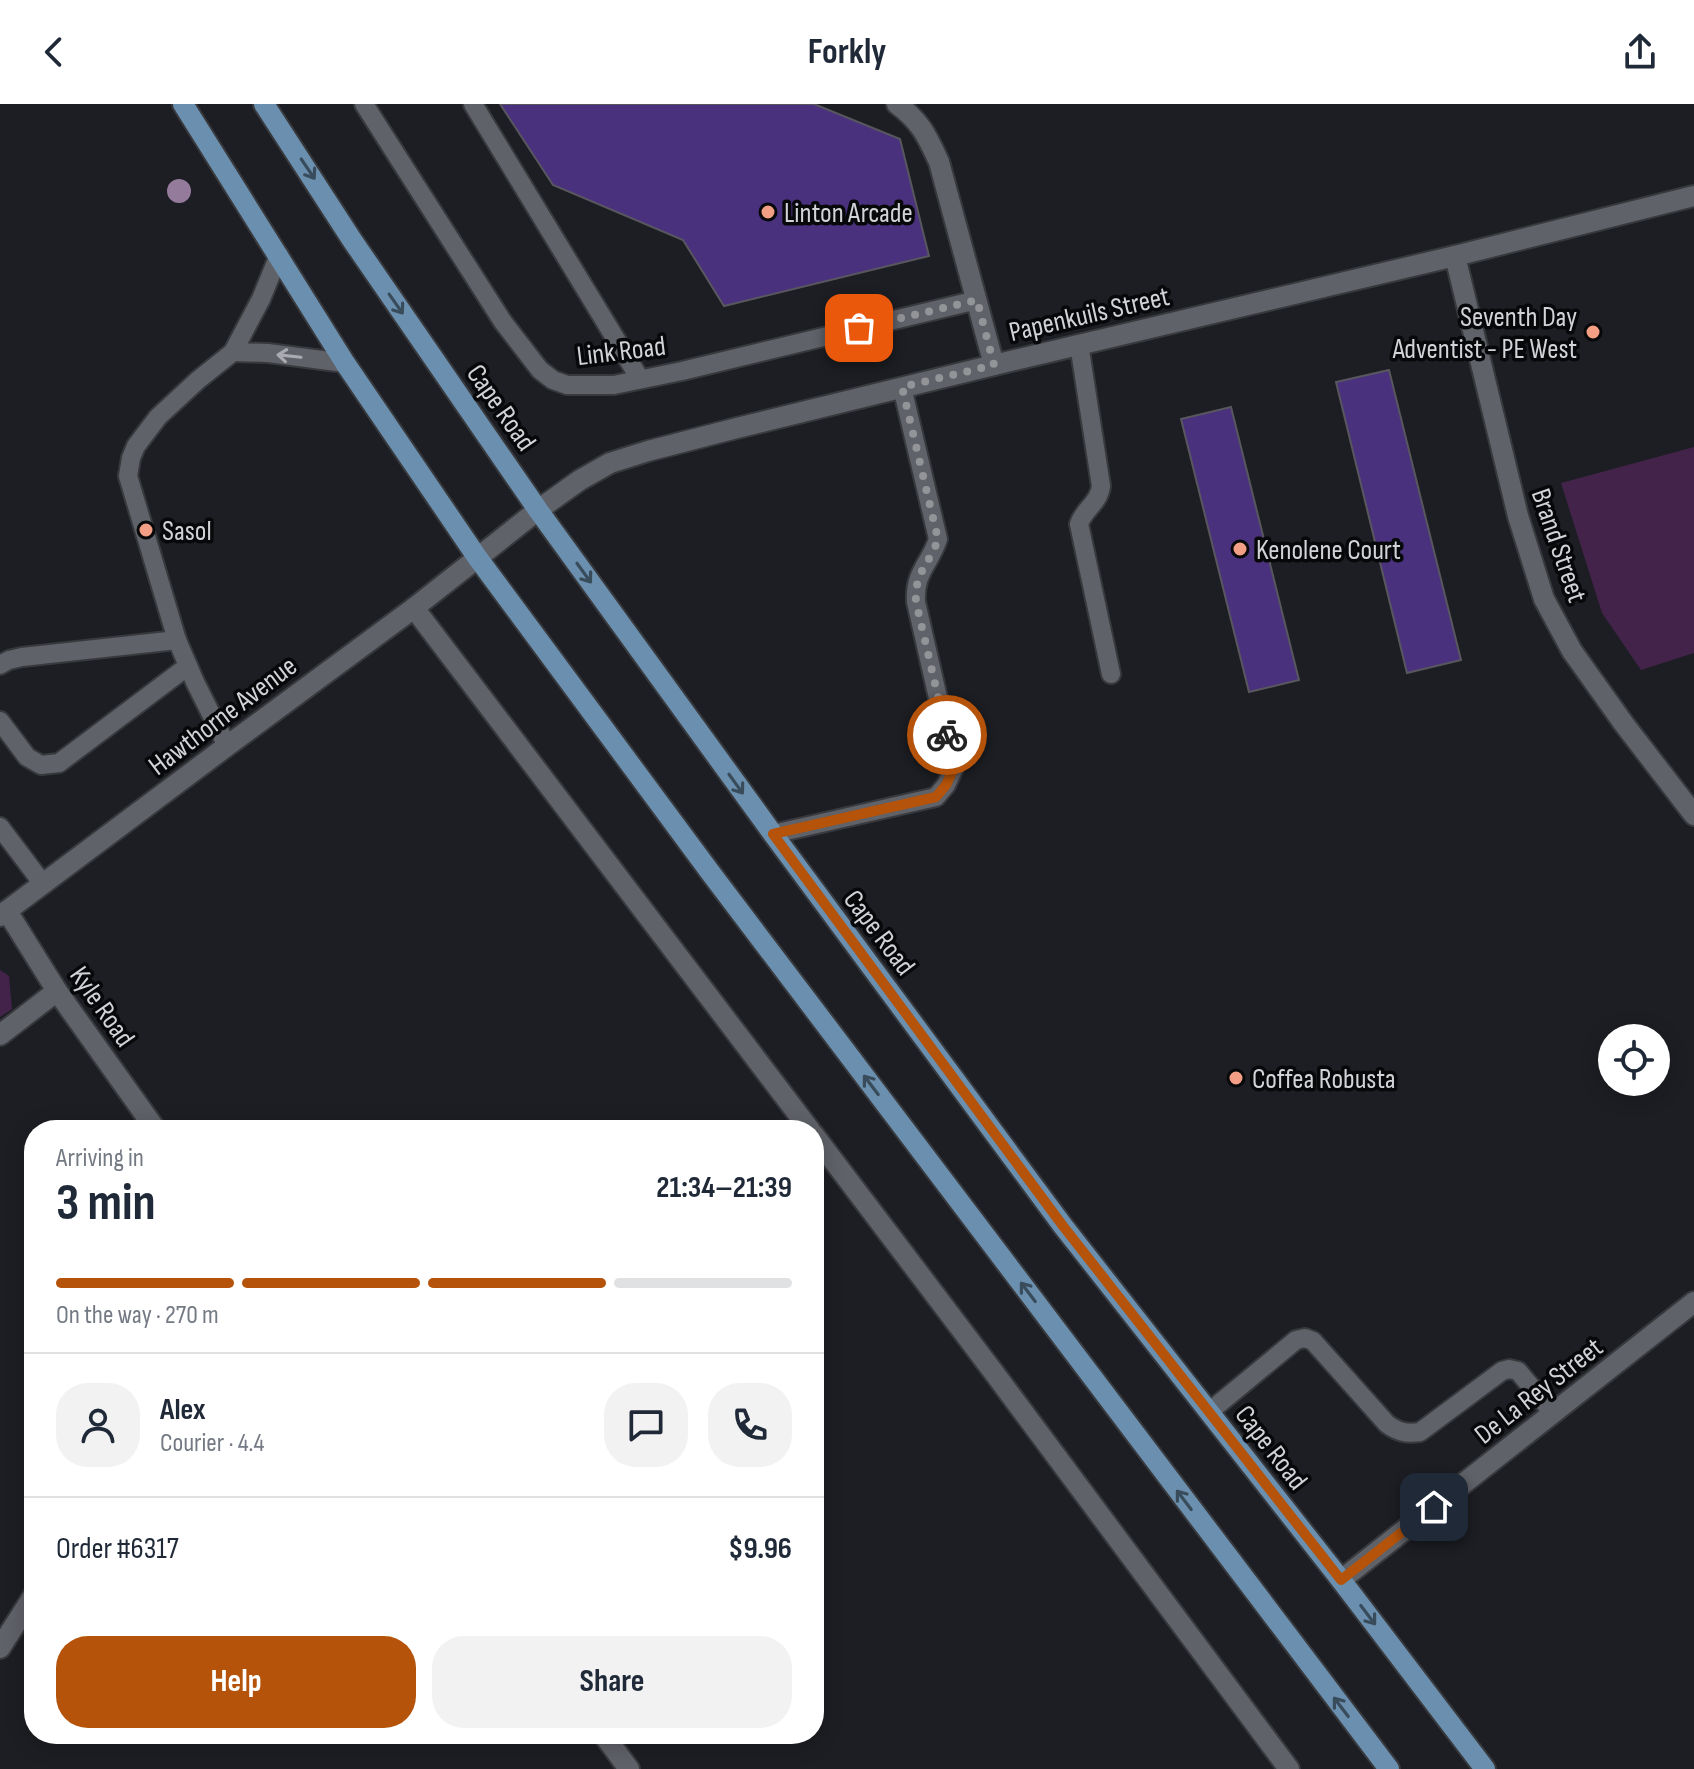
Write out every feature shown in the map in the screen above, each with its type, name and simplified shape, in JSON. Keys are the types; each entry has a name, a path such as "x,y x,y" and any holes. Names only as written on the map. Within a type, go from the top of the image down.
{"main road":[{"path":"183,104 345,363 477,557 710,872 1389,1769"},
{"name":"Cape Road","path":"273,107 352,240 538,510 773,834 1063,1226 1485,1769"}],"street":[{"path":"897,104 925,131 939,162 994,365"},
{"name":"Papenkuils Street","path":"477,557 580,480 610,463 662,447 1694,196"},
{"name":"Brand Street","path":"1455,256 1518,516 1544,599 1572,651 1694,815"},
{"name":"Hawthorne Avenue","path":"3,914 414,608 477,557"},
{"path":"414,608 802,1120"},
{"name":"Kyle Road","path":"3,914 149,1120"},
{"path":"0,1035 57,991"},
{"path":"824,1148 1289,1769"},
{"name":"De La Rey Street","path":"1341,1580 1694,1302"},
{"path":"0,1648 24,1611"},
{"path":"610,1744 629,1769"}],"lane":[{"name":"Link Road","path":"364,104 503,322 540,370 553,380 567,385 614,385 977,300"},
{"path":"473,104 640,379"},
{"path":"227,746 177,640 128,476 131,458 143,436 166,409 233,352 261,299 279,255"},
{"path":"1079,344 1101,486 1100,496 1082,515 1079,524 1111,674"},
{"path":"233,352 268,353 345,363"},
{"path":"773,834 936,797 954,768 916,602 919,574 938,539 902,387"},
{"path":"0,665 22,657 177,640"},
{"path":"0,721 27,757 41,765 59,763 188,666"},
{"path":"0,827 43,884"},
{"path":"1209,1412 1296,1340 1305,1338 1313,1341 1387,1424 1397,1431 1420,1432 1502,1371 1509,1369 1518,1371 1553,1413"}],"shaded area":[{"path":"1694,447 1694,653 1641,670 1602,613 1561,483"},
{"path":"0,970 9,976 12,1009 0,1017"}],"building":[{"name":"Linton Arcade","path":"500,104 814,104 900,139 929,256 724,306 683,240 553,185"},
{"path":"1389,370 1461,660 1407,673 1336,382"},
{"name":"Kenolene Court","path":"1231,407 1299,680 1249,692 1181,419"}],"way so far":[{"path":"859,328 977,300 994,365 902,387 938,539 919,574 915,589 947,735"}],"place":[{"name":"Linton Arcade","path":"768,212"},
{"name":"Seventh Day Adventist - PE West","path":"1593,332"},
{"name":"Sasol","path":"146,530"},
{"name":"Kenolene Court","path":"1240,549"},
{"name":"Coffea Robusta","path":"1236,1078"}],"route":[{"path":"947,735 954,768 936,797 773,834 1063,1226 1341,1580 1434,1507"}]}
